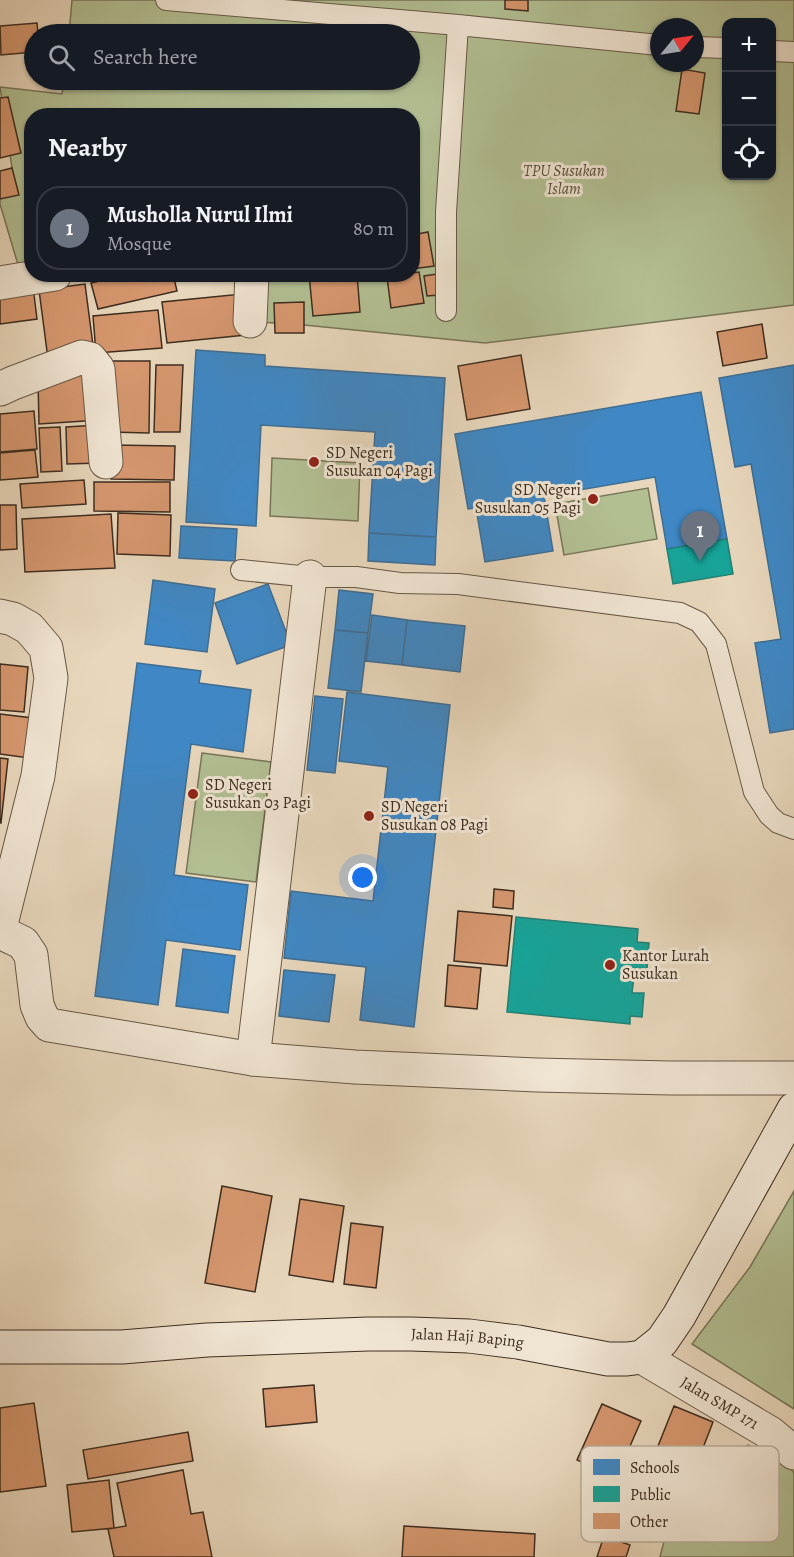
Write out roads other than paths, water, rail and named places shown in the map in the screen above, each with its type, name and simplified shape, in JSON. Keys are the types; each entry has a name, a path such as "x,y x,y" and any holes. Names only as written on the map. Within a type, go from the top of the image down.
{"street":[{"path":"0,283 24,279"},
{"path":"250,321 252,282"},
{"path":"0,389 82,357 90,359 98,369 106,462"},
{"path":"253,1059 310,577"},
{"path":"0,616 13,619 29,628 46,648 51,678 38,776 0,930 23,942 31,955 37,1005 42,1017 49,1025 253,1059 355,1067 670,1078 794,1078"},
{"path":"642,1357 662,1341 679,1316 794,1109"},
{"name":"Jalan Haji Baping","path":"0,1347 122,1347 207,1340 378,1334 469,1336 518,1342 608,1359 642,1357"},
{"name":"Jalan SMP 171","path":"642,1357 770,1433 794,1453"}],"lane":[{"path":"166,0 650,44"},
{"path":"446,310 446,212 458,25"},
{"path":"704,47 722,48"},
{"path":"776,51 794,52"},
{"path":"241,570 400,583 458,584 680,613 699,622 716,644 754,792 769,815 794,829"}],"place":[{"name":"SD Negeri Susukan 04 Pagi","path":"314,462"},
{"name":"SD Negeri Susukan 05 Pagi","path":"593,499"},
{"name":"Musholla Nurul Ilmi","path":"700,561"},
{"name":"SD Negeri Susukan 03 Pagi","path":"193,794"},
{"name":"SD Negeri Susukan 08 Pagi","path":"369,816"},
{"name":"Kantor Lurah Susukan","path":"610,965"}],"park label":[{"name":"TPU Susukan Islam","path":"564,180"}]}
